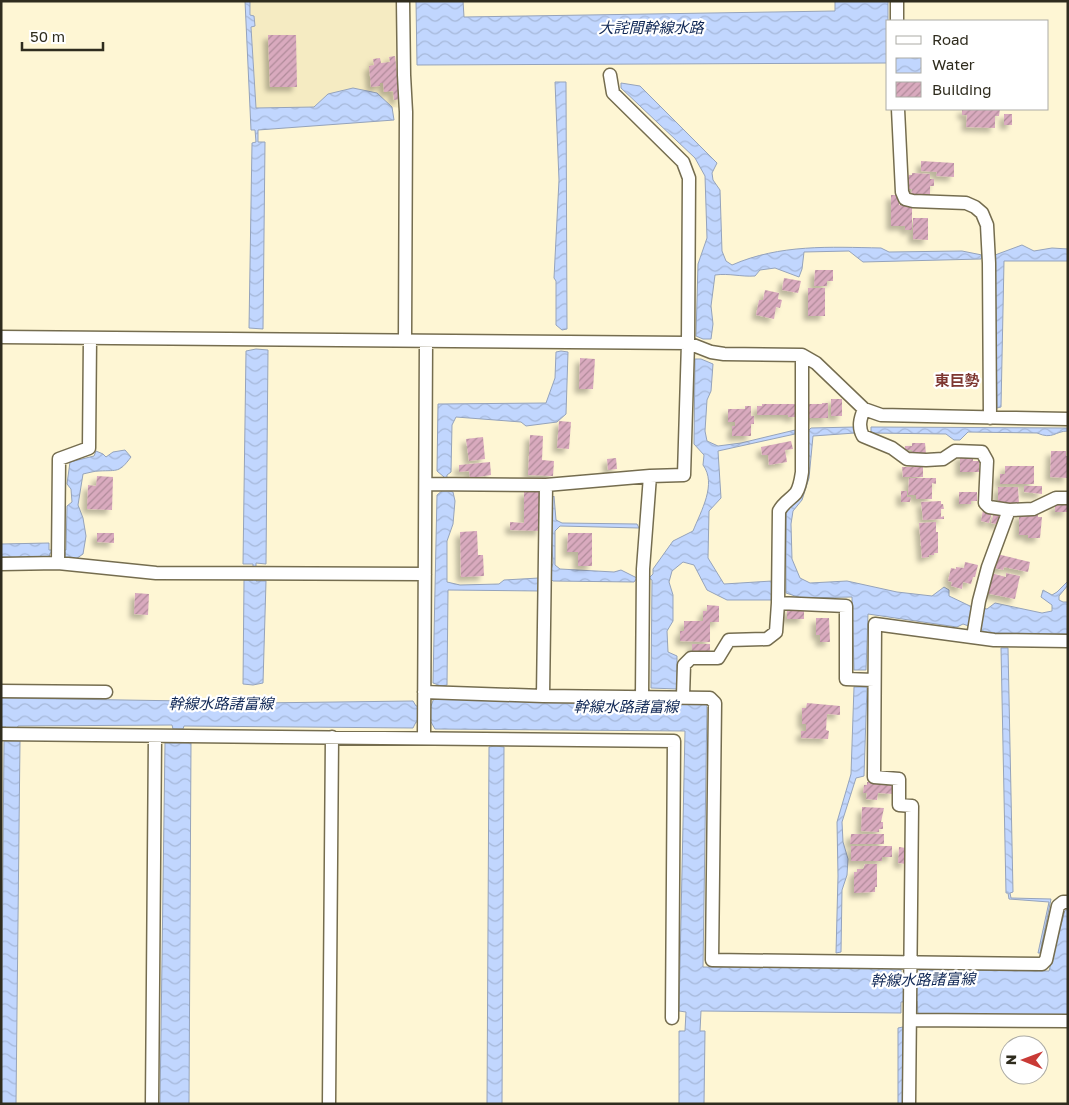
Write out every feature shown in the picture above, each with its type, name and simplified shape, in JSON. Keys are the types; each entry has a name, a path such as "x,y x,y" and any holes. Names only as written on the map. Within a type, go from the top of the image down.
{"street":[{"path":"403,1 406,112 405,340"},
{"path":"897,1 897,20"},
{"path":"426,484 546,485 650,476 684,476 688,343 688,178 683,162 612,93 610,75"},
{"path":"898,110 902,192 905,199 966,203 982,213 987,225 990,418"},
{"path":"1,337 688,343 711,352 724,354 802,355 816,363 864,409 881,415 1068,419"},
{"path":"58,555 60,459 88,448 90,338"},
{"path":"424,732 426,341"},
{"path":"684,696 684,665 691,658 718,658 728,640 767,639 776,632 778,603 778,511 783,503 796,492 802,472 802,355"},
{"path":"864,409 860,421 860,430 863,436 892,448 907,459 943,459 955,451 982,452 987,461 985,503 989,507 1009,510 1033,509 1056,498 1068,498"},
{"path":"642,696 643,568 650,476"},
{"path":"543,696 546,485"},
{"path":"973,637 979,601 988,567 1009,510"},
{"path":"1,564 58,555 156,572 425,574"},
{"path":"778,603 846,606 846,679 874,680"},
{"path":"909,1104 912,806 899,805 899,779 874,777 875,624 994,640 1068,641"},
{"path":"1,691 106,692"},
{"path":"424,698 543,696 684,696 710,698 715,703 712,960 1042,964 1046,960 1058,906 1063,902 1068,902"},
{"path":"1,734 332,737 424,732 674,741 672,1018"},
{"path":"152,1104 155,736"},
{"path":"329,1104 332,737"},
{"path":"910,1020 1068,1021"}],"shaded area":[{"path":"250,1 395,1 402,108 392,107 377,93 328,94 314,107 256,108"}],"water":[{"path":"245,1 250,1 250,15 254,16 255,26 251,27 256,108 314,107 328,94 353,88 377,93 392,107 394,120 258,130 258,142 265,142 263,329 249,328 252,143 256,142 255,130 251,130"},
{"name":"大詫間幹線水路","path":"416,1 463,1 464,17 835,11 835,1 888,1 886,63 417,65"},
{"path":"555,82 566,82 567,329 562,330 556,325 556,281 554,278 559,180"},
{"path":"621,83 640,86 717,163 712,173 713,180 720,190 722,251 726,261 732,265 768,253 824,247 881,248 889,252 962,251 982,255 981,259 863,262 849,251 804,252 799,277 775,268 760,270 755,276 715,275 711,306 713,324 711,339 703,339 696,336 698,264 707,238 705,176 695,158 621,88"},
{"path":"1022,245 1034,251 1052,248 1068,249 1068,261 1004,261 1001,407 997,408 995,255"},
{"path":"256,349 268,350 266,564 256,563 256,581 266,581 263,683 253,685 243,684 244,580 253,580 253,564 243,564 246,351"},
{"path":"556,352 568,352 566,414 557,422 526,426 521,422 456,417 452,425 451,472 447,475 446,490 453,492 455,501 453,524 447,541 447,582 460,585 499,584 504,580 539,578 541,591 448,590 447,685 441,686 433,683 437,495 443,490 444,477 437,471 438,404 546,403 555,378"},
{"path":"695,359 701,359 713,364 711,391 707,400 705,431 707,441 718,446 741,443 795,430 795,434 718,451 721,498 709,511 708,558 724,584 772,581 772,600 727,600 707,590 694,565 683,562 672,571 669,582 673,595 673,621 667,631 668,652 677,656 677,689 651,688 652,580 649,578 653,574 653,569 673,541 693,531 708,489 707,472 703,465 704,455 694,444"},
{"path":"855,427 855,433 813,436 809,478 802,500 793,511 791,524 792,559 800,578 810,583 847,581 897,592 932,596 944,587 949,590 949,596 970,606 987,609 995,603 1042,613 1052,611 1052,605 1041,597 1043,590 1052,595 1068,581 1068,585 1059,596 1059,600 1068,602 1068,634 989,633 963,624 957,627 868,614 866,670 854,670 852,597 801,598 786,593 786,511 800,497 805,434 811,428"},
{"path":"871,427 1068,428 1068,431 1047,436 1037,433 968,432 960,440 954,440 946,434 871,433"},
{"path":"125,450 131,457 118,470 83,474 78,505 83,518 86,536 83,554 76,559 65,558 65,552 50,553 49,558 1,557 1,544 49,543 49,550 66,550 67,506 72,502 71,489 67,484 70,462 94,456 96,451 106,457 113,452"},
{"path":"554,496 556,520 562,523 637,524 639,528 560,526 555,531 555,565 560,569 614,572 621,570 637,578 634,582 553,581 549,577 553,563 551,532 552,498"},
{"path":"1001,648 1008,648 1013,892 1010,893 1011,898 1051,899 1040,953 1038,953 1049,902 1009,899 1008,893 1006,893"},
{"path":"854,687 867,687 864,776 856,778 842,822 843,842 848,859 847,875 842,890 841,952 836,953 837,822 851,774"},
{"name":"幹線水路諸富線","path":"1,698 248,702 249,699 257,699 258,703 413,701 416,706 431,706 434,698 707,703 703,967 901,968 901,980 919,980 919,970 1049,971 1065,910 1068,910 1068,1016 918,1014 917,1001 901,1002 901,1013 701,1011 700,1031 705,1031 704,1104 679,1104 679,1031 685,1031 686,1012 679,1011 685,731 435,729 431,722 416,722 413,728 184,726 183,729 173,729 172,725 18,726 17,729 6,730 6,727 1,727"},
{"path":"4,741 20,741 16,1104 1,1104"},
{"path":"165,743 191,743 189,1104 160,1104"},
{"path":"489,747 504,747 502,1104 487,1104"},
{"path":"903,1027 903,1104 898,1104 898,1028"}],"building":[{"path":"268,35 296,35 297,87 270,87"},
{"path":"395,56 400,99 394,100 393,91 384,92 383,83 380,83 380,86 371,87 369,66 374,65 373,59 380,58 381,63 390,62 389,57"},
{"path":"962,110 1000,110 999,116 995,116 995,128 966,127 967,115 962,115"},
{"path":"1004,114 1012,114 1012,125 1004,125"},
{"path":"921,161 954,163 954,177 936,176 937,172 921,171"},
{"path":"912,173 930,174 930,179 934,179 934,186 930,186 930,196 911,196 912,189 905,189 906,178 912,175"},
{"path":"891,195 899,195 899,205 912,206 912,230 905,230 905,226 891,226"},
{"path":"913,218 928,218 928,240 913,239"},
{"path":"815,270 833,270 833,281 827,281 827,286 814,286"},
{"path":"784,278 801,281 798,293 782,290"},
{"path":"808,288 825,288 825,316 808,316"},
{"path":"765,290 779,293 778,299 782,300 780,308 776,307 774,319 756,315 759,300 763,300"},
{"path":"580,358 595,359 593,389 579,389"},
{"path":"831,399 842,399 842,416 831,416"},
{"path":"828,403 828,418 804,418 804,404"},
{"path":"762,404 797,404 797,417 788,417 788,415 757,415 757,406 762,406"},
{"path":"745,406 751,406 751,416 754,416 754,424 751,424 751,436 732,436 732,426 735,426 735,422 728,422 728,409 745,409"},
{"path":"559,421 571,422 569,449 557,448"},
{"path":"530,435 543,436 542,460 554,461 553,476 528,475"},
{"path":"483,437 485,459 469,461 466,439"},
{"path":"791,441 793,449 785,450 787,462 769,465 768,455 762,455 761,447"},
{"path":"912,443 925,443 926,454 912,454 912,450 905,450 905,446 912,446"},
{"path":"1051,451 1066,451 1066,456 1068,456 1068,478 1050,477"},
{"path":"960,455 973,455 973,461 979,461 979,472 960,472"},
{"path":"616,458 617,469 608,470 607,459"},
{"path":"490,462 491,475 470,478 469,471 459,472 459,465"},
{"path":"1005,466 1034,466 1034,484 1000,484 1000,474 1005,474"},
{"path":"902,467 923,467 923,477 903,477"},
{"path":"97,476 113,477 112,510 87,509 88,485 96,486"},
{"path":"909,478 936,478 936,484 932,483 932,499 916,499 916,495 908,495"},
{"path":"1024,486 1042,486 1042,494 1024,492"},
{"path":"998,487 1018,487 1019,504 998,504"},
{"path":"524,491 541,491 541,531 510,530 510,522 524,523"},
{"path":"901,491 907,491 907,497 911,497 910,502 901,502"},
{"path":"959,492 977,492 977,501 971,501 971,504 959,504"},
{"path":"941,501 944,509 941,509 941,517 944,516 944,519 923,520 921,502"},
{"path":"1055,504 1068,504 1068,512 1055,512"},
{"path":"983,510 992,512 989,523 981,521"},
{"path":"994,512 1002,514 1000,525 991,523"},
{"path":"1019,514 1038,514 1038,517 1042,517 1040,538 1028,538 1028,535 1019,535"},
{"path":"936,522 938,553 922,558 919,523"},
{"path":"477,531 478,555 483,555 484,576 461,577 460,532"},
{"path":"97,533 114,533 114,543 97,542"},
{"path":"568,533 592,533 592,566 578,566 578,552 567,552"},
{"path":"997,554 1030,562 1028,572 1004,567 1003,570 994,568"},
{"path":"965,562 978,565 971,584 963,582 962,589 951,586 952,582 948,581 951,568 964,568"},
{"path":"991,573 1006,577 1006,573 1020,576 1015,599 985,593"},
{"path":"135,593 149,594 148,615 134,614"},
{"path":"707,605 719,606 719,622 710,622 710,642 680,641 680,631 684,631 684,621 703,621 703,611 707,611"},
{"path":"787,609 804,609 804,619 787,619"},
{"path":"816,618 829,618 830,642 820,642 820,635 816,635"},
{"path":"692,644 710,644 710,652 692,652"},
{"path":"807,703 840,706 840,715 827,714 826,730 829,731 828,739 801,738 801,731 806,731 806,724 802,724 802,708 806,708"},
{"path":"867,782 894,783 893,794 878,793 877,800 866,799 867,793 863,793 864,785 867,785"},
{"path":"862,807 884,808 881,822 883,822 883,829 879,829 879,832 861,831"},
{"path":"851,834 884,834 884,844 850,844"},
{"path":"851,846 892,846 892,857 882,857 882,861 851,861"},
{"path":"899,847 906,848 906,864 898,863"},
{"path":"865,864 877,864 877,887 875,887 875,892 854,893 854,872 857,872 857,869 863,869"}],"district":[{"name":"東巨勢","path":"957,380"}]}
